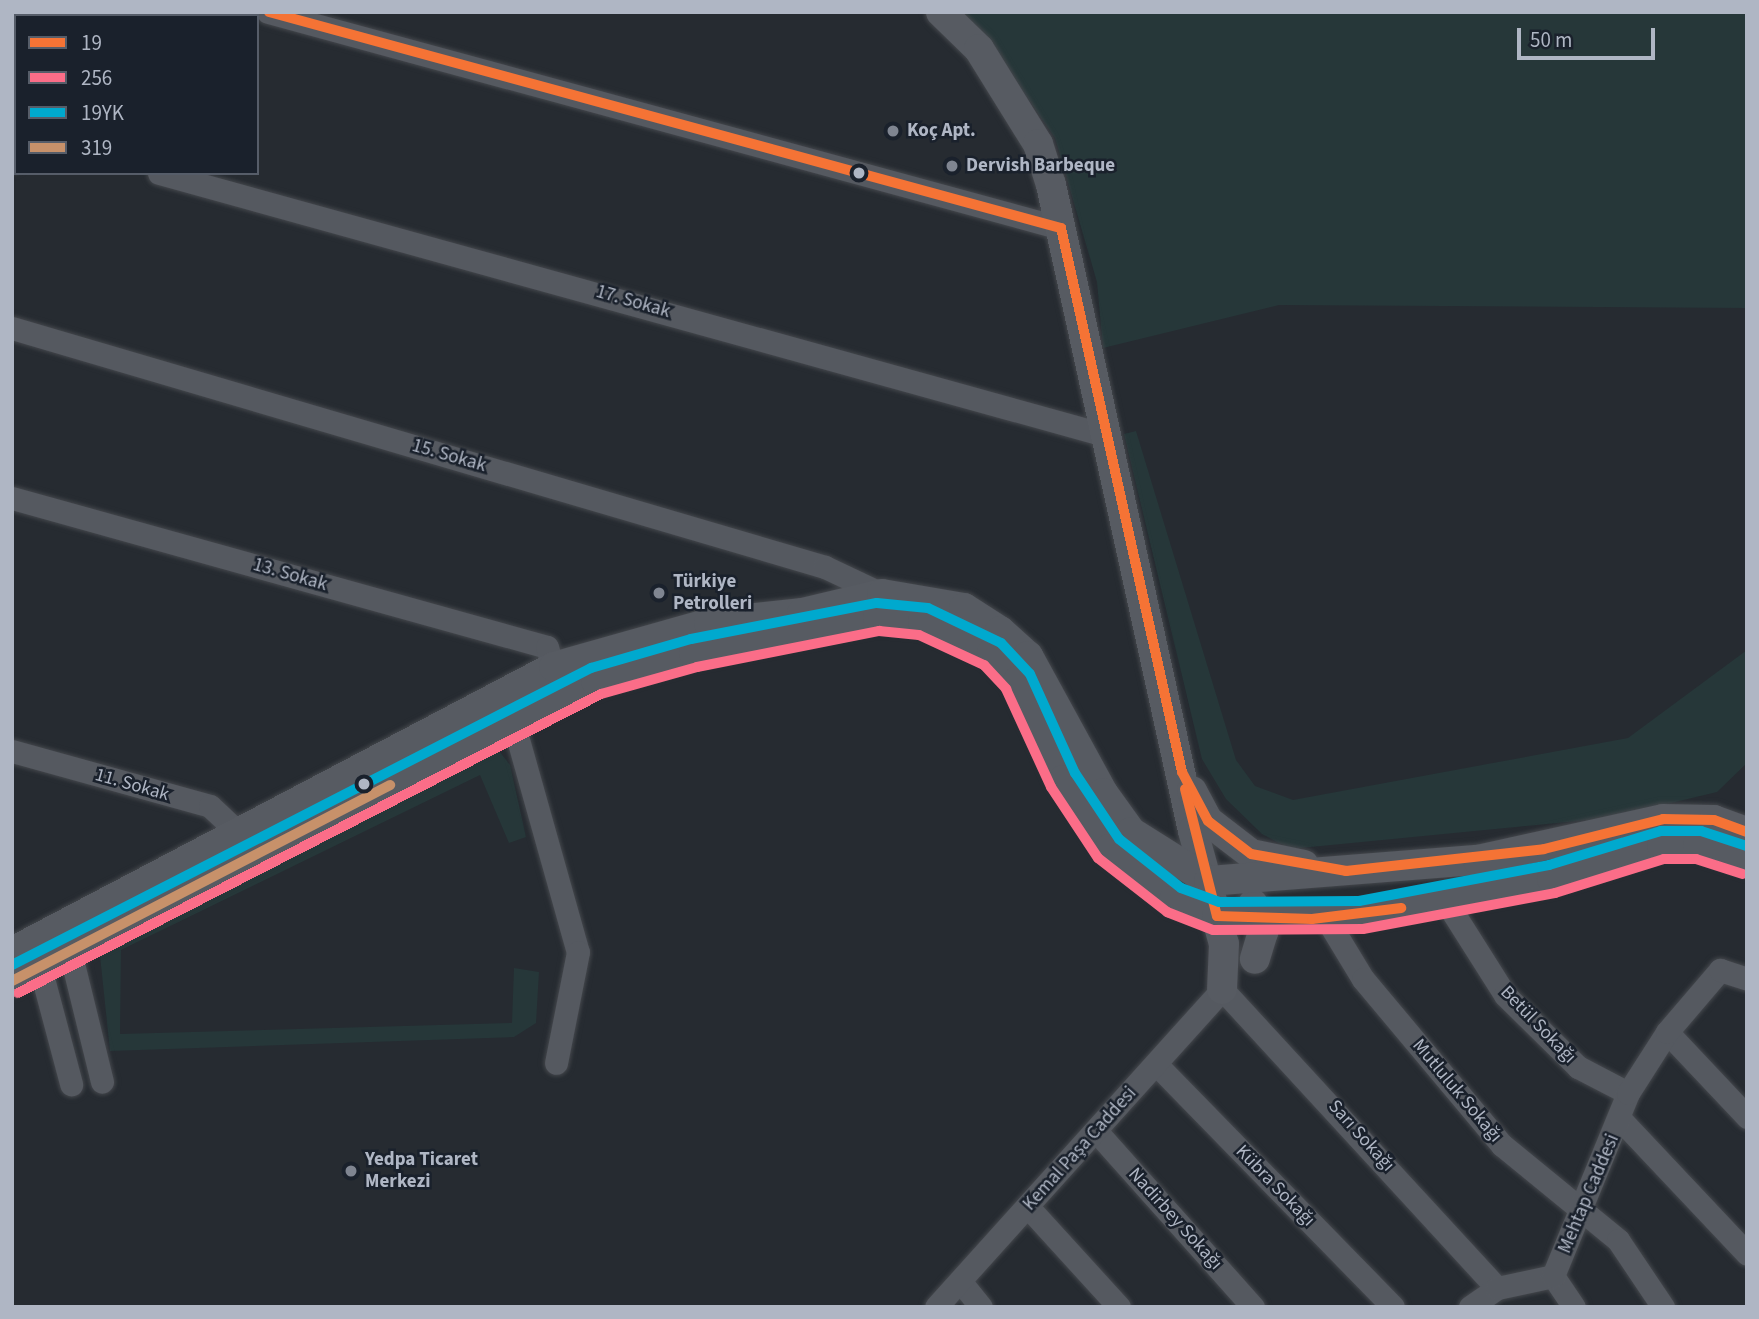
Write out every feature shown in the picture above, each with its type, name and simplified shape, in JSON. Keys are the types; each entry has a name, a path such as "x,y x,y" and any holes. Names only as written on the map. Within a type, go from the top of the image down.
{"main road":[{"path":"941,12 979,49 1038,144 1061,228 1182,772 1201,826 1209,881 1224,944 1222,989"},
{"path":"12,981 28,954 67,939 385,772 554,667 709,623 802,613 882,594 924,596 964,608 1028,656 1102,793 1131,832 1175,863 1209,881 1240,882 1544,849 1663,819 1714,820 1747,832"},
{"path":"67,939 242,836 385,772 514,725 596,681 694,653 878,617 923,621 992,653 1018,681 1063,780 1109,849 1174,900 1217,916 1319,919 1445,900 1552,878 1662,845 1709,848 1747,861"},
{"path":"1175,863 1189,848 1201,826"},
{"path":"1201,826 1251,854 1346,871"},
{"path":"1201,826 1240,882 1261,919 1255,959"},
{"path":"1222,989 1255,959 1319,919"}],"street":[{"path":"268,12 1061,228"},
{"name":"17. Sokak","path":"166,175 1105,435"},
{"name":"15. Sokak","path":"12,328 825,567 882,594"},
{"name":"13. Sokak","path":"12,498 547,647 554,667"},
{"path":"554,667 560,701"},
{"path":"514,725 578,951 556,1063"},
{"name":"11. Sokak","path":"12,751 210,806 242,836"},
{"name":"Betül Sokağı","path":"1445,900 1505,995 1578,1067 1628,1093"},
{"name":"Mutluluk Sokağı","path":"1319,919 1363,979 1502,1145 1583,1207 1618,1240 1663,1307"},
{"path":"67,939 102,1082"},
{"path":"28,954 71,1084"},
{"name":"Mehtap Caddesi","path":"1470,1307 1497,1288 1553,1276 1620,1119 1628,1093 1667,1032 1720,970 1747,979"},
{"name":"Kemal Paşa Caddesi","path":"936,1307 1222,989"},
{"name":"Sarı Sokağı","path":"1222,989 1497,1288"},
{"path":"1667,1032 1747,1117"},
{"name":"Kübra Sokağı","path":"1156,1064 1393,1307"},
{"path":"1620,1119 1747,1254"},
{"name":"Nadirbey Sokağı","path":"1096,1131 1253,1307"},
{"path":"1028,1207 1119,1307"},
{"path":"1553,1276 1574,1307"},
{"path":"960,1281 981,1307"}],"shaded area":[{"path":"958,12 1747,12 1747,308 1279,305 1103,348 1097,282 1055,138 990,44"},
{"path":"1136,431 1236,760 1255,786 1293,800 1628,738 1747,650 1747,763 1717,792 1608,818 1290,849 1262,834 1226,799 1202,759 1124,434"},
{"path":"493,743 510,765 526,837 509,843 480,775 121,950 120,1034 512,1023 514,968 539,972 536,1023 514,1037 110,1051 99,946"}],"transit line":[{"name":"19","path":"269,12 1061,228"},
{"name":"19","path":"1061,228 1182,772 1208,821 1251,854 1346,871 1544,849 1663,819 1714,820 1747,832"},
{"name":"19YK","path":"12,965 591,668 691,639 877,603 928,608 1001,643 1030,674 1075,773 1119,839 1181,888 1219,902 1359,901 1549,865 1661,831 1701,831 1747,846"},
{"name":"256","path":"18,993 601,694 697,667 879,631 919,635 984,665 1006,689 1051,787 1098,858 1167,912 1213,930 1363,929 1555,893 1664,859 1696,859 1743,874"},
{"name":"319","path":"12,981 390,785"},
{"name":"19","path":"1185,789 1217,916"},
{"name":"19","path":"1217,916 1312,919 1401,908"}],"place":[{"name":"Koç Apt.","path":"893,131"},
{"name":"Dervish Barbeque","path":"952,166"},
{"name":"Türkiye Petrolleri","path":"659,593"},
{"name":"Yedpa Ticaret Merkezi","path":"351,1171"}]}
